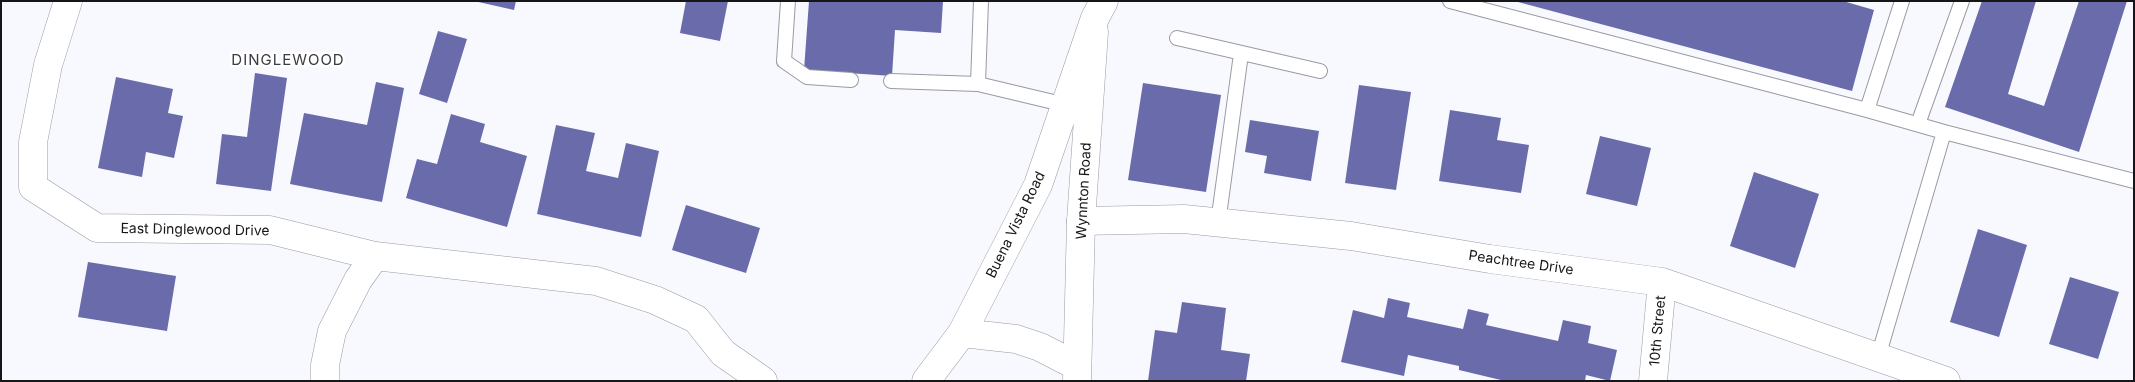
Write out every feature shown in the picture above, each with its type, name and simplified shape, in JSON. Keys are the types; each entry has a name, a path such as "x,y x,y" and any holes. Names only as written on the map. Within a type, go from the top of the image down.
{"street":[{"name":"East Dinglewood Drive","path":"68,1 48,65 33,142 33,187 97,228 270,230 375,256 596,281 655,300 696,319 723,353 725,370 763,381"},
{"name":"Buena Vista Road","path":"926,381 962,333 1038,185 1098,7"},
{"name":"Wynnton Road","path":"1077,374 1081,221 1098,7"},
{"name":"Peachtree Drive","path":"1081,221 1184,219 1351,236 1662,282 1946,381"},
{"path":"325,381 325,365 332,332 358,280 375,256"},
{"name":"10th Street","path":"1654,381 1662,282"},
{"path":"962,333 1016,339 1040,347 1077,374"}],"lane":[{"path":"788,1 784,61 807,77 852,80"},
{"path":"978,84 981,1"},
{"path":"1450,1 2134,181"},
{"path":"1867,110 1902,1"},
{"path":"1918,124 1962,1"},
{"path":"1177,38 1320,71"},
{"path":"1218,223 1242,54"},
{"path":"891,81 978,84 1066,105"},
{"path":"1878,357 1944,132"}],"building":[{"path":"474,1 516,1 514,10"},
{"path":"686,1 728,1 720,41 680,33"},
{"path":"809,1 943,1 941,33 895,30 892,76 804,70"},
{"path":"1843,1 1874,10 1852,91 1518,2"},
{"path":"1982,1 2036,1 2008,94 2044,106 2079,1 2127,1 2079,152 1945,107"},
{"path":"438,31 467,39 447,103 419,94"},
{"path":"255,73 287,78 271,191 216,184 222,134 247,137"},
{"path":"116,77 173,89 168,113 183,116 174,158 146,152 142,177 98,168"},
{"path":"376,82 404,88 382,202 290,184 304,113 367,125"},
{"path":"1143,83 1221,95 1206,192 1128,180"},
{"path":"1359,85 1411,92 1396,190 1345,183"},
{"path":"1450,110 1501,118 1497,140 1529,145 1521,193 1439,181"},
{"path":"451,114 485,124 480,142 527,156 507,227 406,198 417,159 437,164"},
{"path":"1250,120 1319,131 1311,181 1264,173 1267,156 1245,152"},
{"path":"556,125 595,133 586,171 618,178 626,143 659,151 641,237 537,214"},
{"path":"1600,136 1651,148 1637,206 1586,194"},
{"path":"1754,172 1819,194 1795,268 1730,246"},
{"path":"686,205 760,228 746,273 672,250"},
{"path":"1978,229 2027,245 1999,337 1950,322"},
{"path":"88,262 176,276 167,331 78,317"},
{"path":"2070,277 2119,292 2098,359 2049,344"},
{"path":"1388,298 1410,303 1407,317 1463,329 1468,309 1489,314 1486,325 1558,341 1563,320 1591,326 1588,343 1617,350 1610,381 1586,375 1585,381 1505,381 1459,370 1459,366 1408,355 1404,376 1341,362 1353,310 1384,318"},
{"path":"1182,302 1226,308 1221,350 1250,354 1246,381 1148,381 1155,330 1177,333"}],"district":[{"name":"DINGLEWOOD","path":"288,60"}]}
